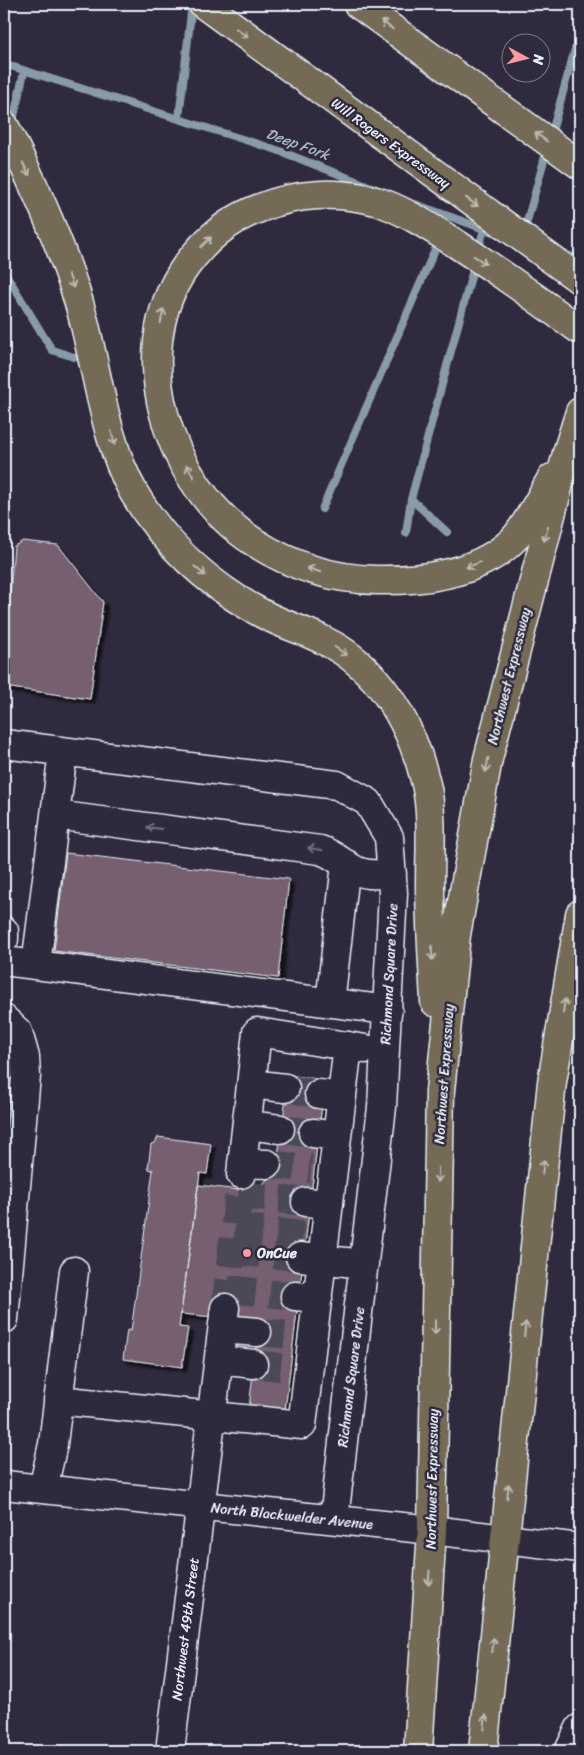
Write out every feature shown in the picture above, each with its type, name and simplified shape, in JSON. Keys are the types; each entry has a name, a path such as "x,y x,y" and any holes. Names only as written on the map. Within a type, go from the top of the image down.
{"highway":[{"name":"Will Rogers Expressway","path":"203,4 580,280"},
{"path":"358,4 580,165"},
{"path":"4,126 29,174 79,302 116,453 133,491 160,532 189,562 224,591 262,614 325,641 354,658 377,680 398,712 415,748 427,786 430,905 440,1091"},
{"path":"567,453 514,539 486,560 461,570 437,576 400,580 364,580 326,574 291,562 253,542 229,522 202,491 179,454 164,416 157,383 156,347 163,309 176,280 202,244 245,213 286,198 338,195 377,202 428,226 505,276 580,330"},
{"name":"Northwest Expressway","path":"418,1751 432,1530 440,1091 456,935 488,759 567,453 580,412"},
{"path":"482,1751 552,1082 580,914"}],"street":[{"name":"Richmond Square Drive","path":"4,744 337,785 368,802 389,837 393,893 382,1107 334,1519"},
{"path":"36,965 63,752"},
{"path":"55,815 320,850 331,853 365,874 392,874"},
{"path":"330,1003 346,864"},
{"path":"4,931 4,939"},
{"path":"4,961 388,1010"},
{"path":"4,1019 18,1032 25,1057 26,1076 4,1319"},
{"path":"250,1167 246,1125 257,1032 385,1051"},
{"path":"58,1400 302,1426 298,1369 325,1135 331,1095 348,1046"},
{"path":"251,1084 286,1088"},
{"path":"246,1125 280,1129"},
{"path":"312,1247 364,1264"},
{"path":"43,1489 53,1444 74,1271"},
{"name":"Northwest 49th Street","path":"170,1751 224,1318 257,1332"},
{"path":"219,1360 253,1364"},
{"name":"North Blackwelder Avenue","path":"4,1485 200,1507 334,1519 580,1548"},
{"path":"570,1751 580,1728"}],"building":[{"path":"23,541 58,545 103,602 90,699 4,687 4,660 14,546"},
{"path":"66,853 289,879 278,978 54,951"},
{"name":"OnCue","path":"289,1075 325,1080 285,1411 249,1408 256,1347 237,1319 181,1314 198,1185 255,1192 276,1170"},
{"path":"158,1137 211,1144 207,1174 200,1173 179,1327 188,1328 182,1367 123,1359 127,1330 131,1331 153,1170 148,1169 151,1144 155,1143"}],"waterway":[{"path":"179,118 192,4"},
{"path":"524,232 575,49"},
{"name":"Deep Fork","path":"4,64 277,150 374,188"},
{"path":"12,125 24,72"},
{"name":"Deep Fork","path":"415,204 498,234"},
{"path":"406,533 411,499 484,229"},
{"path":"322,509 440,238"},
{"name":"Deep Fork","path":"564,254 580,259"},
{"path":"4,271 52,350 74,357"},
{"path":"411,499 447,532"}],"tunnel":[{"path":"285,1088 319,1094"},
{"path":"280,1129 313,1133"},
{"path":"267,1164 311,1169"},
{"path":"225,1308 241,1174"},
{"path":"238,1195 306,1202"},
{"path":"235,1227 303,1235"},
{"path":"232,1251 300,1257"},
{"path":"228,1289 295,1296"},
{"path":"257,1332 290,1335"},
{"path":"253,1364 287,1368"}],"place":[{"name":"OnCue","path":"247,1253"}]}
